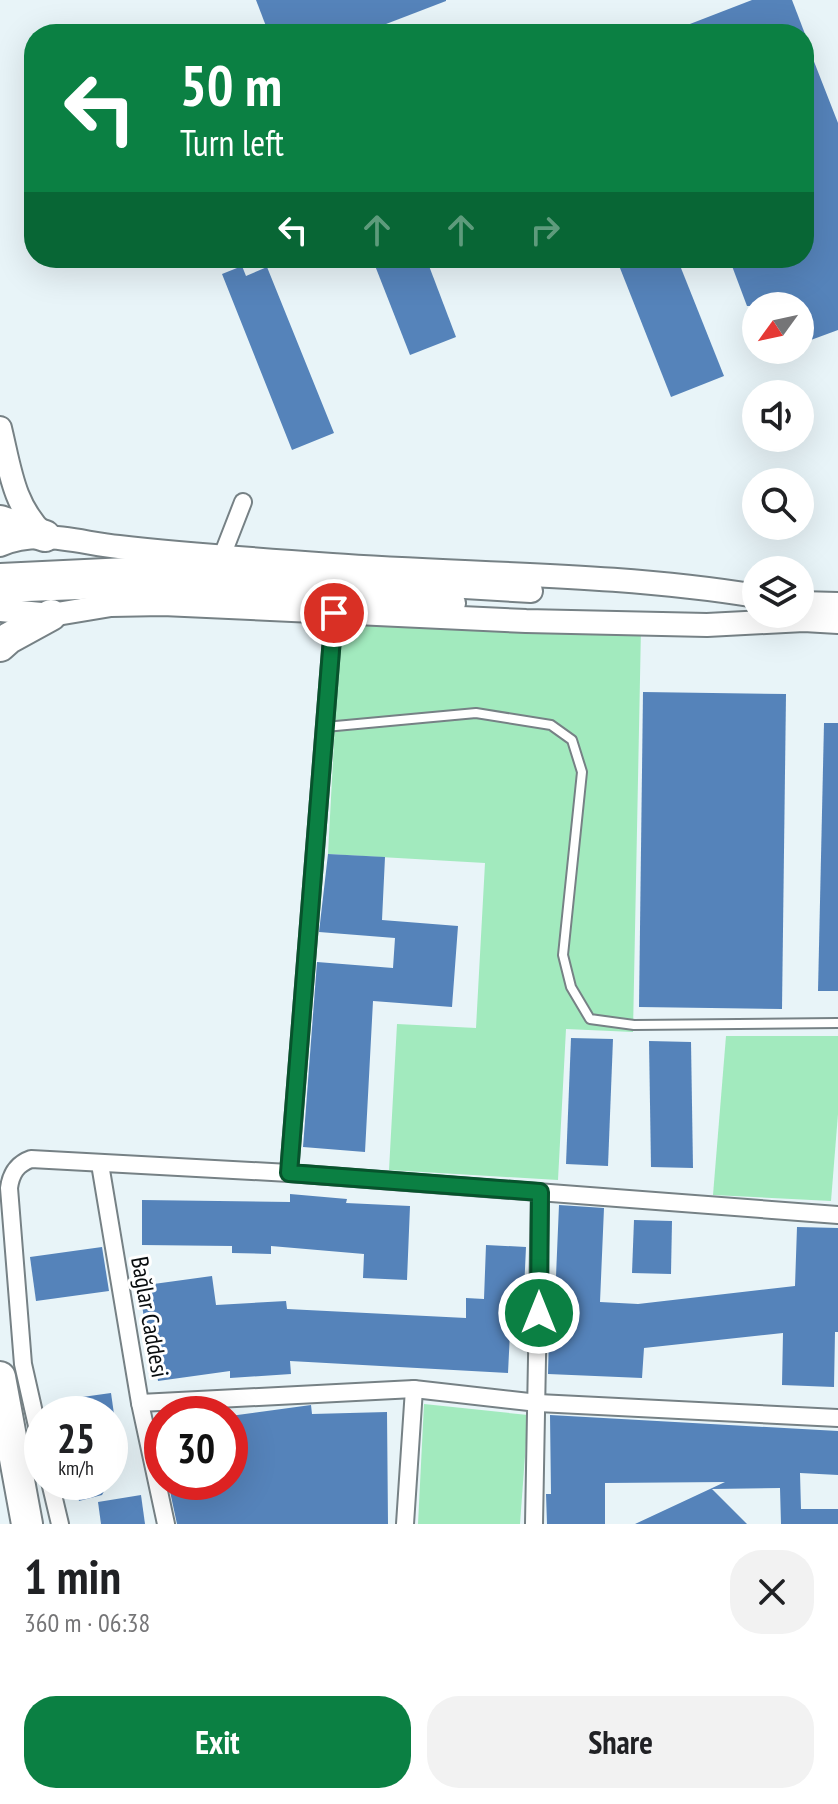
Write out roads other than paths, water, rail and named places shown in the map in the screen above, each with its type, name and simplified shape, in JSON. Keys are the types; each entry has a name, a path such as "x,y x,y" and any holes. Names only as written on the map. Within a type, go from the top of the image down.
{"highway":[{"path":"0,521 45,536"},
{"path":"0,646 51,615"},
{"path":"0,1377 27,1524"}],"main road":[{"path":"0,428 20,504 27,519 45,536"},
{"path":"0,545 17,539 45,536 119,547 349,566 680,584 742,596"},
{"path":"0,575 148,568 243,572 360,591 742,609"},
{"path":"0,591 159,585 742,599"},
{"path":"0,610 51,615 111,605 163,604 526,621 707,625 742,620"},
{"path":"814,609 838,604"},
{"path":"814,615 838,622"}],"street":[{"path":"222,556 243,502"},
{"path":"289,1173 334,613"},
{"path":"30,1396 23,1364 10,1176 22,1162 31,1159 289,1173 838,1215"},
{"name":"Bağlar Caddesi","path":"100,1164 140,1403 166,1524"},
{"path":"534,1524 540,1192"},
{"path":"140,1403 414,1389 538,1403 838,1418"},
{"path":"405,1524 414,1389"},
{"path":"54,1500 60,1524"}],"lane":[{"path":"325,727 476,713 551,725 572,740 582,772 563,955 571,987 590,1019 634,1025 838,1023"}]}
